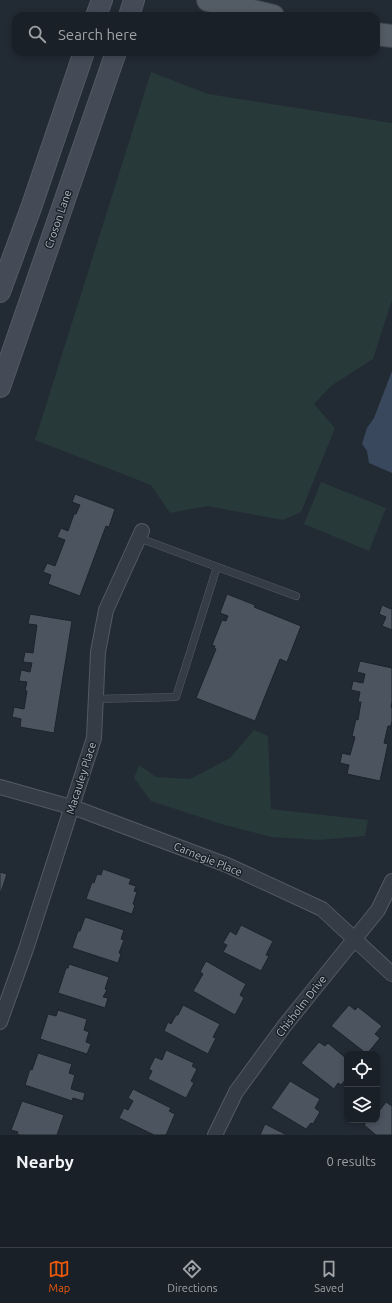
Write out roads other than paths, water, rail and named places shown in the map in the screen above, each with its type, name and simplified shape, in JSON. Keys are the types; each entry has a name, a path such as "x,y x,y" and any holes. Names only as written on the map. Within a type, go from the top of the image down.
{"main road":[{"path":"98,12 102,0"},
{"path":"130,12 134,0"},
{"path":"208,0 257,12"},
{"path":"380,34 392,36"},
{"path":"0,292 32,206 83,56"},
{"name":"Croson Lane","path":"0,387 115,56"}],"street":[{"name":"Macauley Place","path":"0,1022 26,949 94,738 98,652 106,610 140,535"},
{"name":"Carnegie Place","path":"0,787 71,807 227,865 322,909 392,974"},
{"name":"Chisholm Drive","path":"215,1135 236,1092 285,1025 378,910 392,881"}],"lane":[{"path":"140,535 217,567 296,596"},
{"path":"96,699 176,697 217,567"}],"water":[{"path":"392,371 392,473 369,463 367,451 362,444 367,428 374,418"}]}
